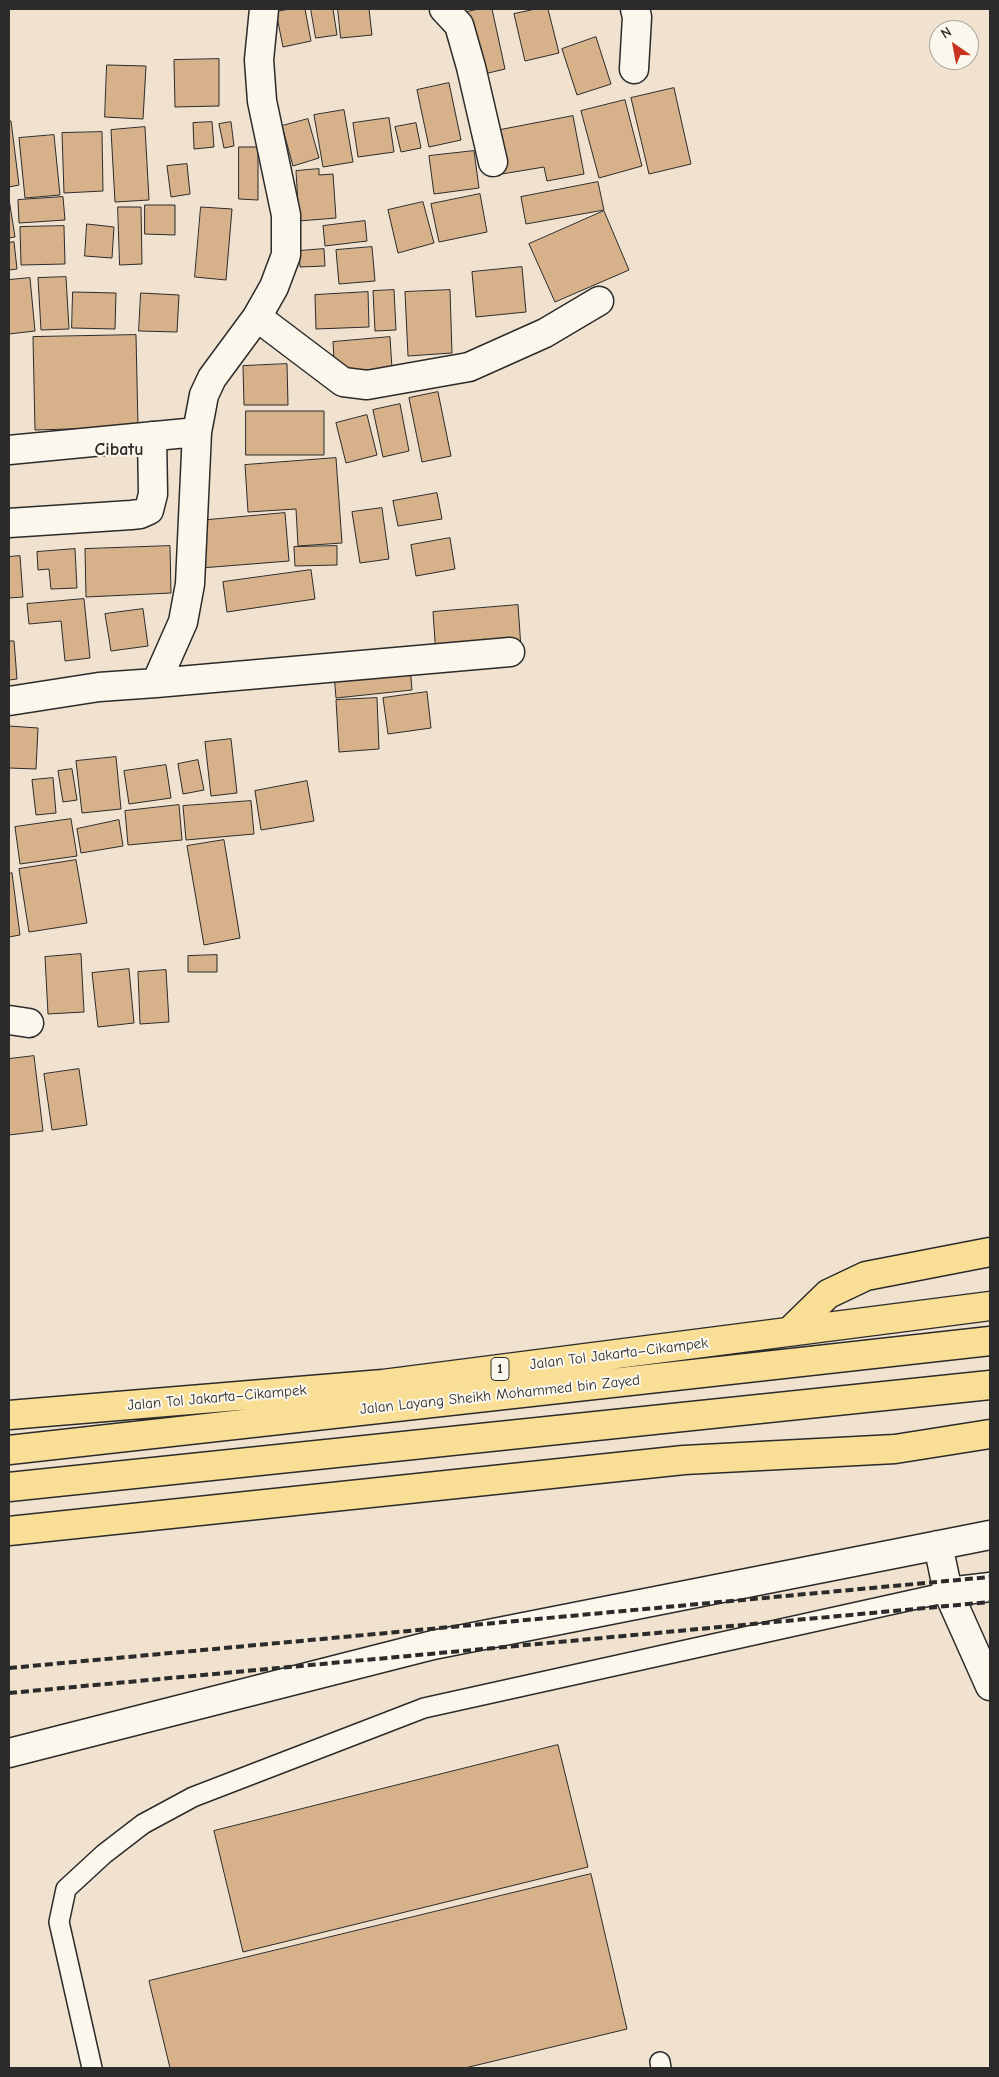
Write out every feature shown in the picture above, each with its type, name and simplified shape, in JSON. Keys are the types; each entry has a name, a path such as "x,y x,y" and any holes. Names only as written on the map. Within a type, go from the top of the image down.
{"highway":[{"path":"790,1331 828,1294 866,1276 990,1252"},
{"name":"Jalan Tol Jakarta–Cikampek","path":"9,1414 383,1384 990,1306"},
{"name":"Jalan Layang Sheikh Mohammed bin Zayed","path":"9,1450 990,1341"},
{"path":"9,1487 990,1385"},
{"path":"895,1449 990,1434"},
{"path":"9,1531 674,1461 990,1445"}],"street":[{"path":"156,683 183,622 190,584 197,432 204,395 212,378 256,317 274,288 286,255 286,215 262,101 259,60 264,9"},
{"path":"444,9 459,25 471,67 493,162"},
{"path":"634,69 637,17 635,9"},
{"path":"256,317 343,382 367,385 469,367 545,333 599,301"},
{"path":"9,450 197,432"},
{"path":"9,523 130,515 140,514 148,510 153,494 152,436"},
{"path":"9,701 99,687 510,652"},
{"path":"9,1753 433,1645 990,1535"},
{"path":"938,1545 948,1592 990,1686"},
{"path":"948,1592 990,1587"}],"lane":[{"path":"92,2068 60,1922 66,1889 104,1854 143,1824 193,1797 424,1708 948,1592"}],"building":[{"path":"290,9 305,9 311,41 283,47 276,12"},
{"path":"311,9 333,9 337,35 316,38"},
{"path":"338,9 369,9 372,35 341,38"},
{"path":"479,9 492,9 505,69 476,76 462,13"},
{"path":"536,9 548,9 559,53 525,61 514,14"},
{"path":"596,37 611,84 577,95 562,49"},
{"path":"219,59 219,106 175,107 174,60"},
{"path":"107,65 146,66 143,119 105,117"},
{"path":"449,83 461,140 429,147 417,90"},
{"path":"674,88 691,164 649,174 631,98"},
{"path":"625,100 642,166 599,178 581,111"},
{"path":"344,110 353,162 323,167 314,115"},
{"path":"573,116 584,174 547,181 544,167 502,174 495,131"},
{"path":"389,118 394,152 358,157 353,123"},
{"path":"308,119 319,158 293,166 282,126"},
{"path":"9,121 11,121 19,185 9,187"},
{"path":"212,122 214,147 194,149 193,123"},
{"path":"231,122 234,146 224,148 219,124"},
{"path":"416,123 421,148 401,152 395,127"},
{"path":"145,127 149,200 115,202 111,130"},
{"path":"102,132 103,191 64,193 62,133"},
{"path":"54,135 60,195 25,198 19,138"},
{"path":"239,147 258,147 258,200 239,199"},
{"path":"474,151 479,188 434,194 429,156"},
{"path":"187,164 190,194 171,197 167,166"},
{"path":"319,169 319,175 333,174 336,218 299,221 296,171"},
{"path":"598,182 604,210 526,224 521,197"},
{"path":"480,194 487,232 439,242 431,204"},
{"path":"63,197 65,220 19,223 18,200"},
{"path":"9,199 15,237 9,238"},
{"path":"423,202 434,243 398,253 388,210"},
{"path":"145,205 175,205 175,235 145,234"},
{"path":"118,207 141,207 142,264 120,265"},
{"path":"201,207 232,209 226,280 195,277"},
{"path":"604,211 629,270 555,302 529,244"},
{"path":"365,221 367,241 325,246 323,226"},
{"path":"87,224 114,227 112,258 85,256"},
{"path":"64,226 65,264 21,265 20,227"},
{"path":"14,242 17,269 9,270 9,243"},
{"path":"372,247 375,281 339,284 336,250"},
{"path":"324,249 325,266 300,267 299,251"},
{"path":"522,267 526,312 476,317 472,272"},
{"path":"66,277 69,329 41,330 38,278"},
{"path":"30,278 35,331 9,334 9,280"},
{"path":"394,290 396,330 375,331 373,291"},
{"path":"450,290 452,353 408,356 405,292"},
{"path":"73,292 116,293 115,329 72,328"},
{"path":"368,292 369,327 316,329 315,295"},
{"path":"141,293 179,295 177,332 139,331"},
{"path":"136,335 138,427 35,430 33,337"},
{"path":"390,337 392,369 335,374 333,342"},
{"path":"287,364 288,405 244,405 243,366"},
{"path":"438,392 451,456 422,462 409,398"},
{"path":"400,404 409,451 383,457 373,410"},
{"path":"246,411 324,411 324,455 246,455"},
{"path":"367,415 377,455 346,463 336,423"},
{"path":"336,458 342,543 298,546 296,509 248,512 245,465"},
{"path":"437,493 442,519 398,526 393,501"},
{"path":"382,508 389,559 360,563 352,512"},
{"path":"285,513 289,561 201,568 197,521"},
{"path":"450,538 455,569 416,576 411,545"},
{"path":"170,546 171,593 86,597 85,549"},
{"path":"337,546 337,565 295,566 294,547"},
{"path":"75,549 77,588 51,589 49,569 38,570 37,552"},
{"path":"20,556 23,597 9,598 9,557"},
{"path":"311,570 315,599 227,612 223,582"},
{"path":"84,599 90,658 65,661 61,621 29,624 27,604"},
{"path":"518,605 521,648 436,655 433,612"},
{"path":"143,609 148,646 111,651 105,614"},
{"path":"9,641 14,641 17,679 9,680"},
{"path":"410,665 412,690 336,698 334,673"},
{"path":"427,692 431,728 388,734 383,698"},
{"path":"377,698 379,749 339,752 336,700"},
{"path":"9,726 38,728 36,769 9,768"},
{"path":"231,739 237,793 211,796 205,742"},
{"path":"116,757 121,809 82,813 76,761"},
{"path":"198,760 204,790 183,794 178,764"},
{"path":"166,765 171,798 129,804 124,771"},
{"path":"72,769 77,800 63,802 58,771"},
{"path":"53,778 56,813 36,815 32,780"},
{"path":"307,781 314,821 261,830 255,791"},
{"path":"251,801 254,834 186,840 183,806"},
{"path":"179,805 182,840 128,845 125,811"},
{"path":"71,819 77,856 20,864 15,827"},
{"path":"119,820 123,846 81,853 77,829"},
{"path":"224,840 240,938 204,945 187,846"},
{"path":"76,860 87,923 29,932 19,869"},
{"path":"12,873 20,935 9,937 9,874"},
{"path":"81,954 84,1012 48,1014 45,957"},
{"path":"217,955 217,972 188,972 188,956"},
{"path":"129,969 134,1023 98,1027 92,973"},
{"path":"166,970 169,1022 140,1024 138,972"},
{"path":"34,1056 43,1131 9,1135 9,1059"},
{"path":"79,1069 87,1125 52,1130 44,1074"},
{"path":"558,1745 588,1867 243,1952 214,1831"},
{"path":"591,1874 627,2029 465,2068 170,2068 149,1981"}],"railway":[{"path":"9,1668 990,1577"},
{"path":"9,1693 990,1602"}],"district":[{"name":"Cibatu","path":"119,450"}]}
